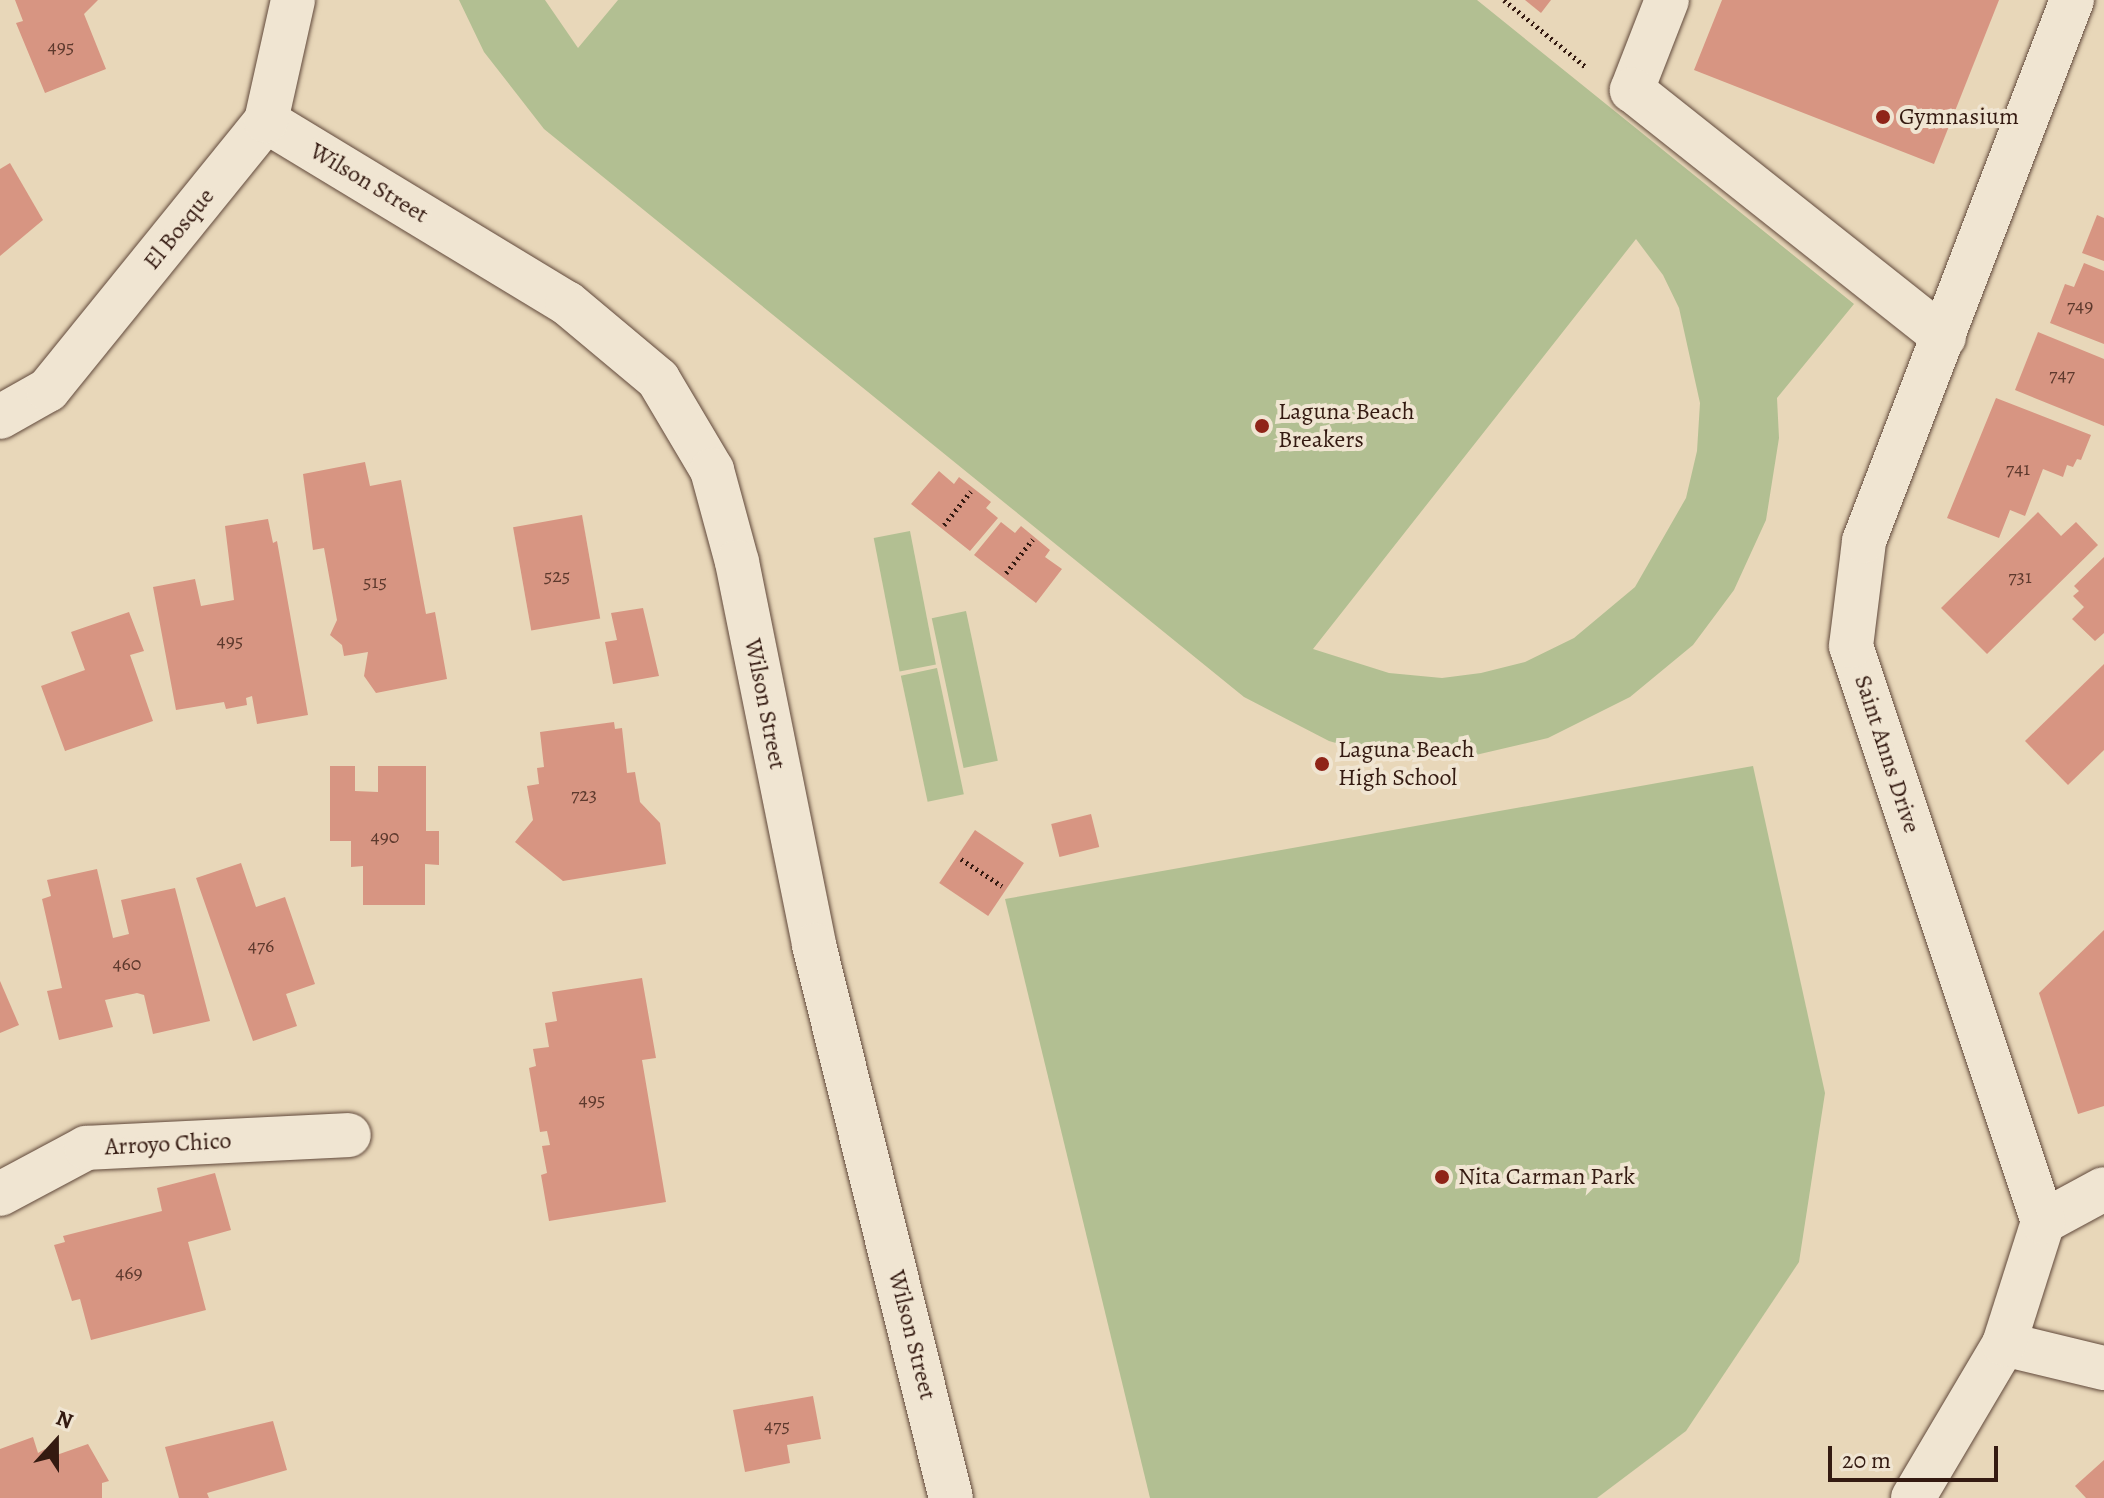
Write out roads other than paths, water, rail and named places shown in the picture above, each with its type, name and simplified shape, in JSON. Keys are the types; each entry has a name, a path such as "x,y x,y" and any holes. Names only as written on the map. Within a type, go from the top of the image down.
{"street":[{"name":"El Bosque","path":"0,417 48,390 266,121 293,0"},
{"path":"1667,0 1632,90 1944,337"},
{"name":"Saint Anns Drive","path":"2043,1222 1851,646 1864,541 2072,0"},
{"name":"Wilson Street","path":"266,121 567,303 658,379 712,470 737,562 814,945 951,1498"},
{"name":"Arroyo Chico","path":"0,1194 86,1148 349,1135"},
{"path":"1913,1498 2004,1344 2043,1222 2104,1189"},
{"path":"2004,1344 2104,1368"}],"place":[{"name":"Gymnasium","path":"1883,117"},
{"name":"Laguna Beach Breakers","path":"1262,426"},
{"name":"Laguna Beach High School","path":"1322,764"},
{"name":"Nita Carman Park","path":"1442,1177"}]}
